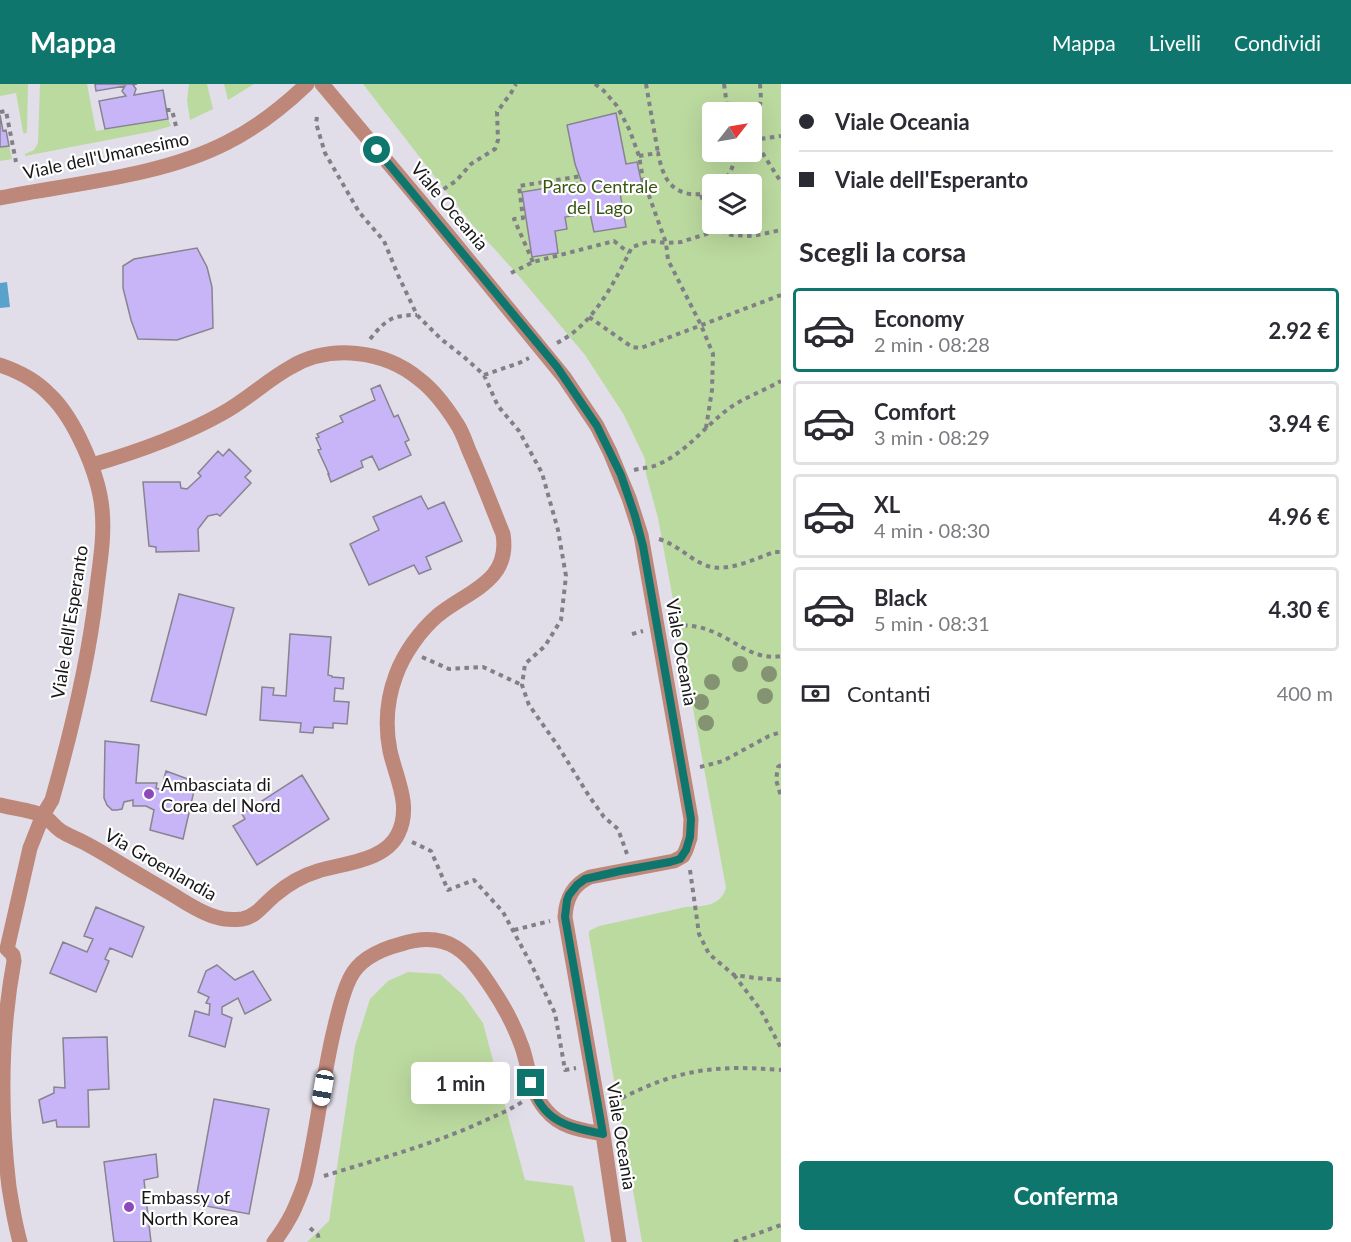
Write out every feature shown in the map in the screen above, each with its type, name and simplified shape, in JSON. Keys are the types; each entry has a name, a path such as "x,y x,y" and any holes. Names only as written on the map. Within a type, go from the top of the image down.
{"street":[{"name":"Viale dell'Umanesimo","path":"0,198 110,178 196,157 228,143 262,122 307,84"},
{"name":"Viale Oceania","path":"322,84 561,372 597,426 621,475 641,536 683,769 691,819 690,831 683,856 674,861 585,879 577,885 567,900 565,917 603,1134 619,1242"},
{"path":"92,465 173,437 207,422 237,406 279,374 302,361 334,353 353,353 374,357 406,370 420,379 439,399 458,425 504,541 501,561 493,576 436,617 424,629 408,650 394,680 387,716 390,749 403,797 403,818 398,834"},
{"name":"Viale dell'Esperanto","path":"0,365 33,381 51,395 71,424 92,465 101,498 103,519 103,541 95,606 80,691 52,800 43,815 30,849 3,948"},
{"path":"0,805 43,815"},
{"name":"Via Groenlandia","path":"43,815 61,831 194,907 213,916 230,920 246,918 254,914 299,878 384,851 398,834"},
{"path":"274,1242 287,1226 305,1182 330,1048 346,986 359,965 393,946 419,939 433,940 454,946 474,962 482,971 516,1030 535,1094 546,1110 572,1128 603,1134"},
{"path":"3,948 13,955 14,961 4,1013 1,1092 4,1145 20,1242"}],"path":[{"path":"421,202 451,186 471,164 495,149 498,140 497,112 516,84"},
{"path":"595,84 617,106 630,131 639,156 643,179 666,243 668,260 712,354 712,390 706,428"},
{"path":"646,84 658,153 664,173 670,184 687,193 701,195"},
{"path":"724,84 727,102"},
{"path":"760,84 760,102"},
{"path":"166,110 172,110 177,130"},
{"path":"0,112 6,111 16,162"},
{"path":"762,139 781,136"},
{"path":"639,156 658,153"},
{"path":"762,154 781,182"},
{"path":"533,262 514,219 524,218 519,186 582,176"},
{"path":"729,234 759,235 781,230"},
{"path":"484,375 519,363 565,339 589,317 612,288 632,247 651,241 681,242 706,234"},
{"path":"511,273 533,262 614,241 629,253"},
{"path":"589,317 632,347 641,348 781,295"},
{"path":"361,354 364,346 382,325 399,315 417,315"},
{"path":"621,475 659,464 690,445 733,405 781,381"},
{"path":"641,536 671,543 705,566 721,569 774,552 781,552"},
{"path":"632,633 674,625 693,625 710,630 759,656 772,658 781,656"},
{"path":"408,650 449,669 483,667 522,685"},
{"path":"683,769 723,761 781,732"},
{"path":"781,765 778,767 776,780 781,796"},
{"path":"398,834 431,851 448,890 474,880 503,912 555,1013 565,1070 590,1066"},
{"path":"687,846 699,934 709,954 734,975 760,1009 781,1048"},
{"path":"513,930 539,923"},
{"path":"734,975 781,980"},
{"path":"598,1107 670,1077 712,1069 744,1067 781,1071"},
{"path":"305,1182 464,1130 513,1108 535,1094"},
{"path":"734,1242 781,1225"},
{"path":"310,1228 318,1235 319,1242"}],"green space":[{"path":"0,84 28,84 27,132 24,134 16,93 0,96"},
{"path":"40,84 87,84 96,131 168,119 171,126 25,156 34,150 38,143"},
{"path":"189,84 207,84 213,109 190,120 187,100"},
{"path":"224,84 254,84 228,100"},
{"name":"Parco Centrale del Lago","path":"363,84 781,84 781,1242 642,1242 589,931 599,926 710,904 720,899 726,888 658,518 646,474 645,459 624,415 585,355 470,222"},
{"path":"9,146 12,159 0,161 0,147"},
{"path":"408,972 440,974 463,995 483,1023 525,1180 573,1186 585,1242 307,1242 329,1221 355,1046 370,999 388,981"}],"water":[{"path":"7,282 10,307 0,308 0,283"}],"building":[{"path":"95,84 137,84 133,85 136,89 134,95 163,90 168,119 105,129 99,101 126,96 122,91 125,86 96,91"},
{"path":"616,113 626,164 637,162 643,189 620,193 626,227 594,232 590,213 565,217 567,229 555,231 558,253 532,257 522,192 578,183 578,187 583,186 575,164 567,125"},
{"path":"0,115 3,131 6,130 9,146 0,147"},
{"path":"197,248 207,267 212,287 213,328 177,340 138,339 123,288 123,266 134,259"},
{"path":"380,385 394,417 398,415 409,440 405,442 411,455 379,470 372,456 361,461 363,467 331,482 318,450 321,449 316,438 319,437 317,434 343,422 340,416 375,400 371,389"},
{"path":"229,449 251,471 245,477 251,483 220,516 217,514 208,516 198,529 199,551 156,552 156,547 149,546 143,482 180,482 181,488 187,489 201,476 198,473 218,451 223,456"},
{"path":"421,496 428,509 444,502 462,541 426,557 431,569 419,574 414,565 369,585 350,544 379,530 373,517"},
{"path":"179,594 234,608 206,715 151,701"},
{"path":"290,634 331,637 328,675 344,678 343,689 335,688 334,701 349,702 347,724 333,723 333,728 314,727 313,733 300,732 301,723 260,720 262,687 274,688 273,695 286,696"},
{"name":"Ambasciata di Corea del Nord","path":"105,741 139,745 136,783 157,783 156,788 161,790 166,771 196,782 183,839 150,830 154,810 146,806 133,806 133,800 124,802 122,809 117,810 112,810 107,805 104,798"},
{"path":"302,775 329,819 257,865 233,826 245,819 242,814"},
{"path":"96,907 144,927 132,957 110,948 105,959 109,961 96,992 50,973 63,942 87,952 93,939 84,936"},
{"path":"217,965 235,980 253,971 271,1000 245,1014 238,998 222,1007 222,1014 232,1018 225,1047 189,1036 195,1011 209,1015 210,1004 206,1003 209,997 198,992 206,971"},
{"path":"107,1037 109,1089 88,1090 89,1127 57,1127 56,1120 43,1123 39,1100 54,1093 54,1087 65,1088 63,1038"},
{"path":"214,1099 269,1109 249,1214 195,1204"},
{"name":"Embassy of North Korea","path":"156,1154 158,1177 144,1180 151,1242 114,1242 104,1162"}],"place":[{"name":"Ambasciata di Corea del Nord","path":"149,794"},
{"name":"Embassy of North Korea","path":"129,1207"}],"route":[{"path":"377,150 557,367 597,426 610,452 621,475 643,546 683,769 691,819 690,837 683,856 670,862 590,877 577,885 567,900 565,917 603,1134 572,1128 557,1120 546,1110 535,1094 531,1083"}]}
